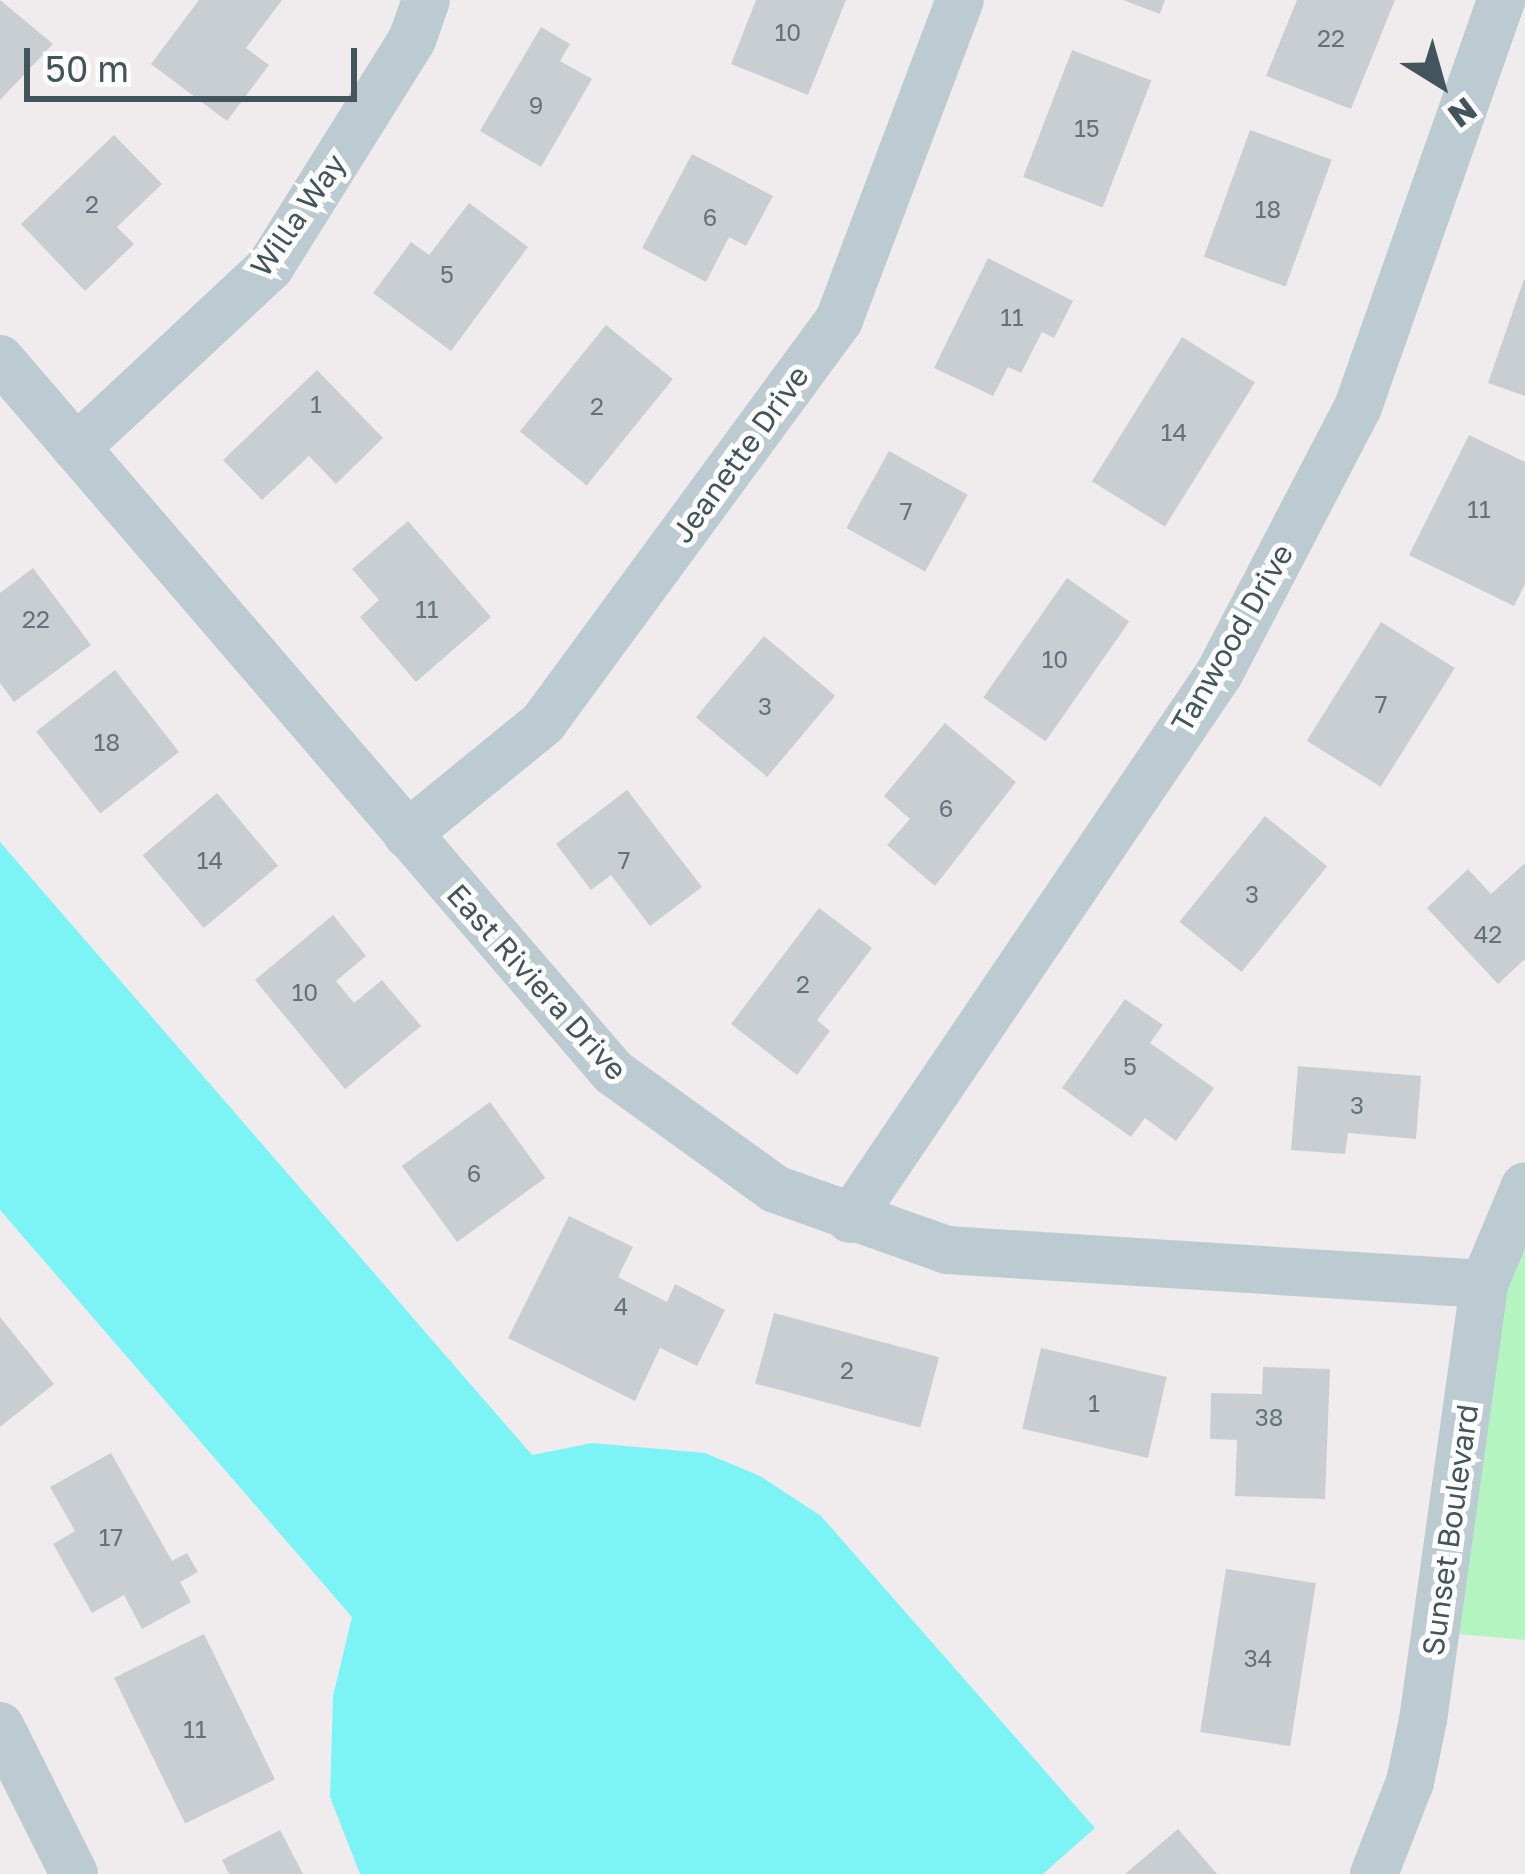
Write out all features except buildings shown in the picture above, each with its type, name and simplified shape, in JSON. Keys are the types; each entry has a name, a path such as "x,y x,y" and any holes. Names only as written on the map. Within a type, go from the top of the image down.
{"street":[{"name":"Willa Way","path":"76,448 270,267 412,40 426,0"},
{"name":"Jeanette Drive","path":"407,834 543,723 839,320 960,0"},
{"name":"Tanwood Drive","path":"850,1219 1220,673 1358,407 1501,0"},
{"name":"East Riviera Drive","path":"0,359 613,1072 775,1189 947,1250 1484,1284"},
{"name":"Sunset Boulevard","path":"1374,1874 1410,1782 1423,1720 1484,1284 1525,1186"},
{"path":"0,1726 74,1874"}],"green space":[{"path":"1525,1237 1525,1640 1457,1634 1500,1296"}],"water":[{"path":"0,842 532,1455 592,1443 705,1453 760,1476 821,1516 1095,1828 1043,1874 360,1874 330,1797 333,1696 352,1617 0,1210"}]}
